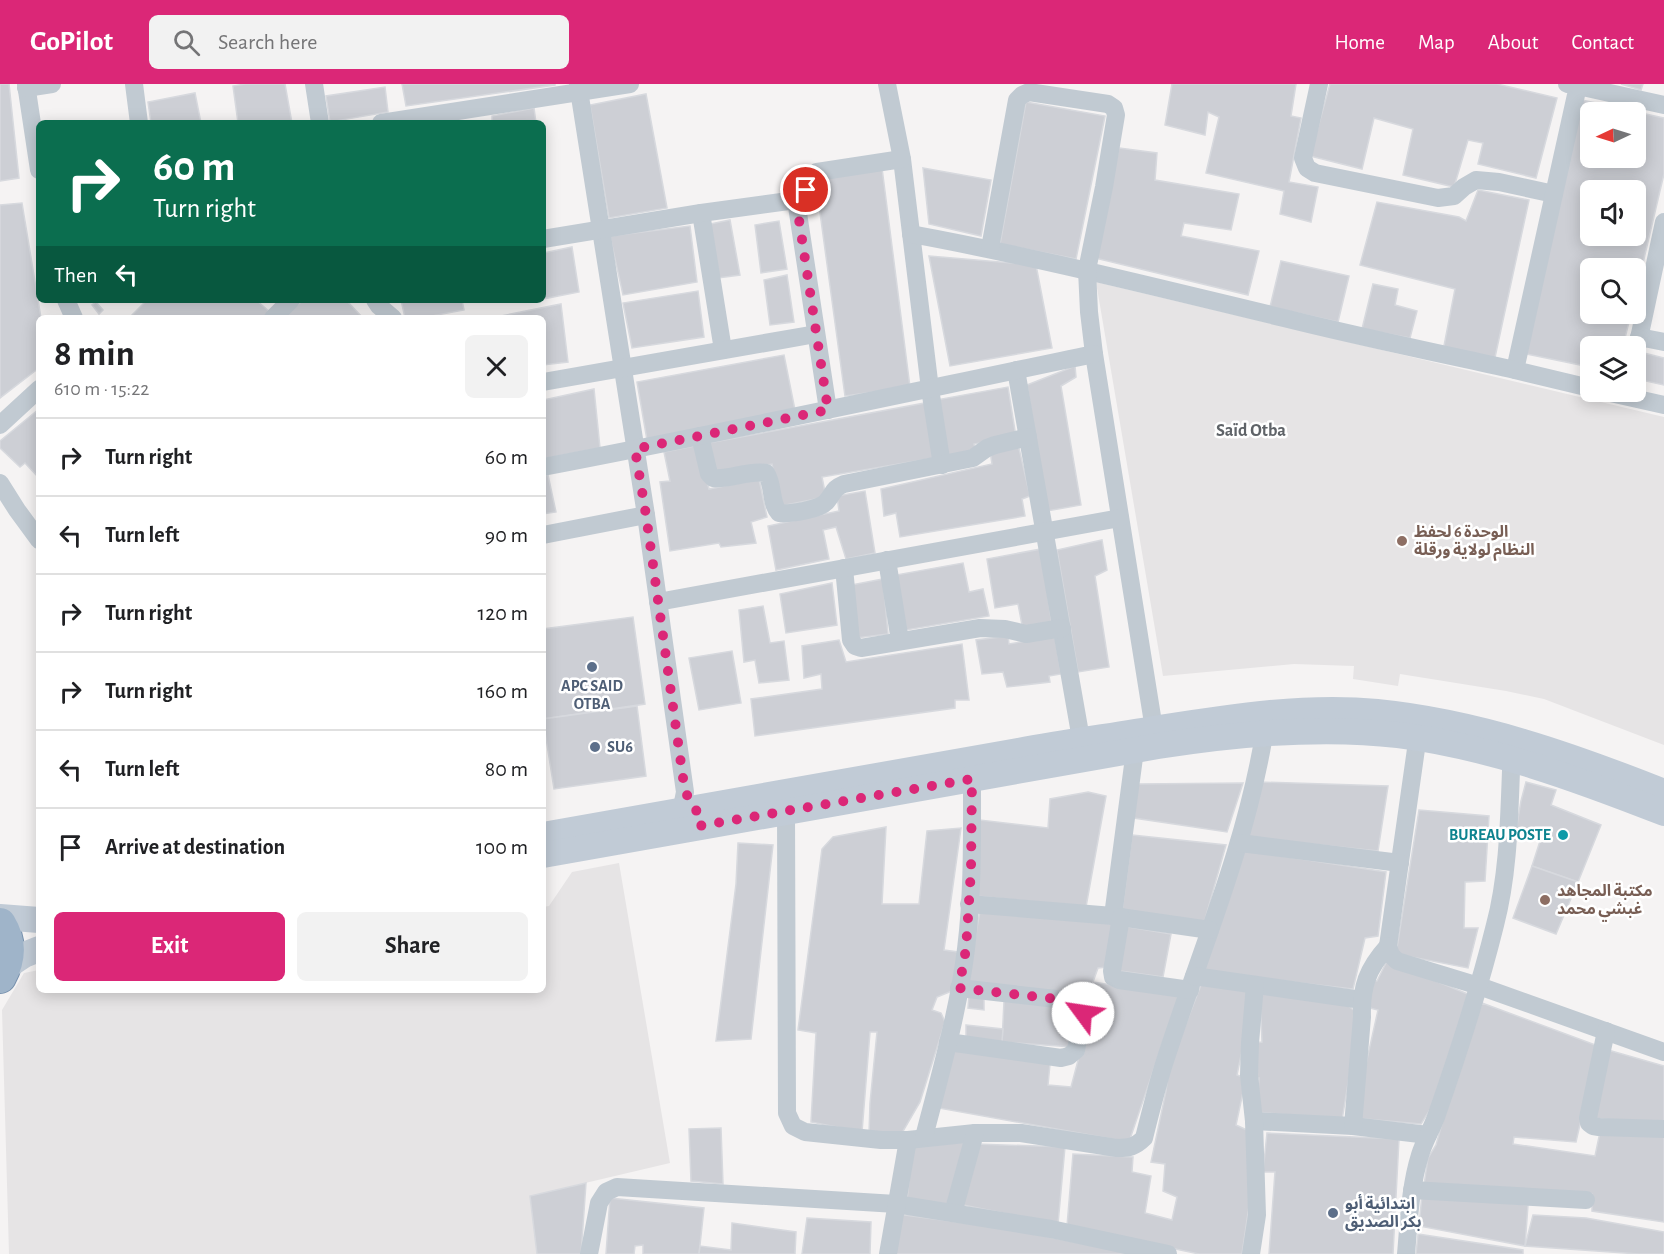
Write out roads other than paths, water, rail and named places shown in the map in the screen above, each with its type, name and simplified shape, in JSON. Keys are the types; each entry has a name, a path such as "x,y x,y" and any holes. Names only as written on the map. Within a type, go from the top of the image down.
{"highway":[{"path":"0,924 8,939 9,953 3,972"}],"main road":[{"path":"546,835 689,814 1081,739 1235,717 1290,712 1375,712 1473,749 1512,749 1614,772 1664,792"},
{"path":"546,854 689,814 786,811 1178,743 1298,732 1398,735 1419,728"},
{"path":"1512,749 1555,773 1664,813"},
{"path":"0,917 36,920"},
{"path":"3,972 24,955 36,950"}],"street":[{"path":"36,151 26,86 52,84"},
{"path":"134,84 139,120"},
{"path":"315,84 321,120"},
{"path":"398,120 579,88 630,84"},
{"path":"887,84 902,159 930,389 942,465"},
{"path":"1319,84 1303,158 1306,168 1316,173 1438,198 1454,196 1476,180 1499,182 1554,194"},
{"path":"1515,370 1554,194 1575,85 1664,105"},
{"path":"579,88 646,515 689,814"},
{"path":"990,248 1017,100 1029,92 1108,104 1114,108 1116,115 1087,270 1089,312 1154,729"},
{"path":"546,238 796,200 806,190 817,172 902,159"},
{"path":"796,200 828,410"},
{"path":"701,213 723,350"},
{"path":"1639,336 1659,274 1664,222"},
{"path":"911,234 990,248 1286,319 1580,386"},
{"path":"276,315 288,303"},
{"path":"377,303 390,315"},
{"path":"546,381 816,333"},
{"path":"1646,338 1664,342"},
{"path":"546,465 828,410 1094,354"},
{"path":"1016,370 1081,739"},
{"path":"0,425 36,392"},
{"path":"1646,400 1664,405"},
{"path":"700,436 709,474 713,478 766,473 770,479 776,509 780,513 788,514 822,506 836,487 844,484 973,458 994,445 1028,437"},
{"path":"0,483 36,536"},
{"path":"546,534 646,515"},
{"path":"658,602 1120,518"},
{"path":"887,560 900,641"},
{"path":"844,568 851,640 855,646 861,648 980,627 1026,634 1062,628"},
{"path":"1419,728 1389,946 1396,962 1479,986 1664,1052"},
{"path":"786,811 787,1113 793,1126 805,1132 881,1140 975,1133 1022,1133 1130,1148 1144,1138 1163,1069 1240,843 1257,776 1264,735"},
{"path":"1406,1254 1412,1190 1420,1155 1479,986 1496,922 1508,835 1512,749"},
{"path":"1135,750 1117,916 1113,977 1119,980 1255,985 1362,1000"},
{"path":"888,1254 896,1204 948,1042 966,949 971,870 972,779"},
{"path":"1240,843 1400,863"},
{"path":"969,904 1117,916 1210,930"},
{"path":"1353,1126 1362,1000 1368,973 1376,959 1389,946"},
{"path":"1251,1254 1257,1215 1254,1121 1249,1075 1255,985"},
{"path":"948,1042 1061,1058 1069,1056 1076,1050 1083,1013 1081,1005 1074,1001 959,988"},
{"path":"1606,1031 1588,1118 1589,1123 1599,1127 1664,1129"},
{"path":"1254,1121 1353,1126 1428,1135"},
{"path":"953,1213 975,1133"},
{"path":"590,1254 599,1203 606,1192 617,1187 896,1204 1051,1229 1168,1254"},
{"path":"1412,1190 1586,1200"}],"place":[{"name":"الوحدة 6 لحفظ النظام لولاية ورقلة","path":"1402,541"},
{"name":"APC SAID OTBA","path":"592,667"},
{"name":"SU6","path":"595,747"},
{"name":"BUREAU POSTE","path":"1563,835"},
{"name":"مكتبة المجاهد غبشي محمد","path":"1545,900"},
{"name":"ابتدائية أبو بكر الصديق","path":"1333,1213"}],"district":[{"name":"Saïd Otba","path":"1251,431"}]}
